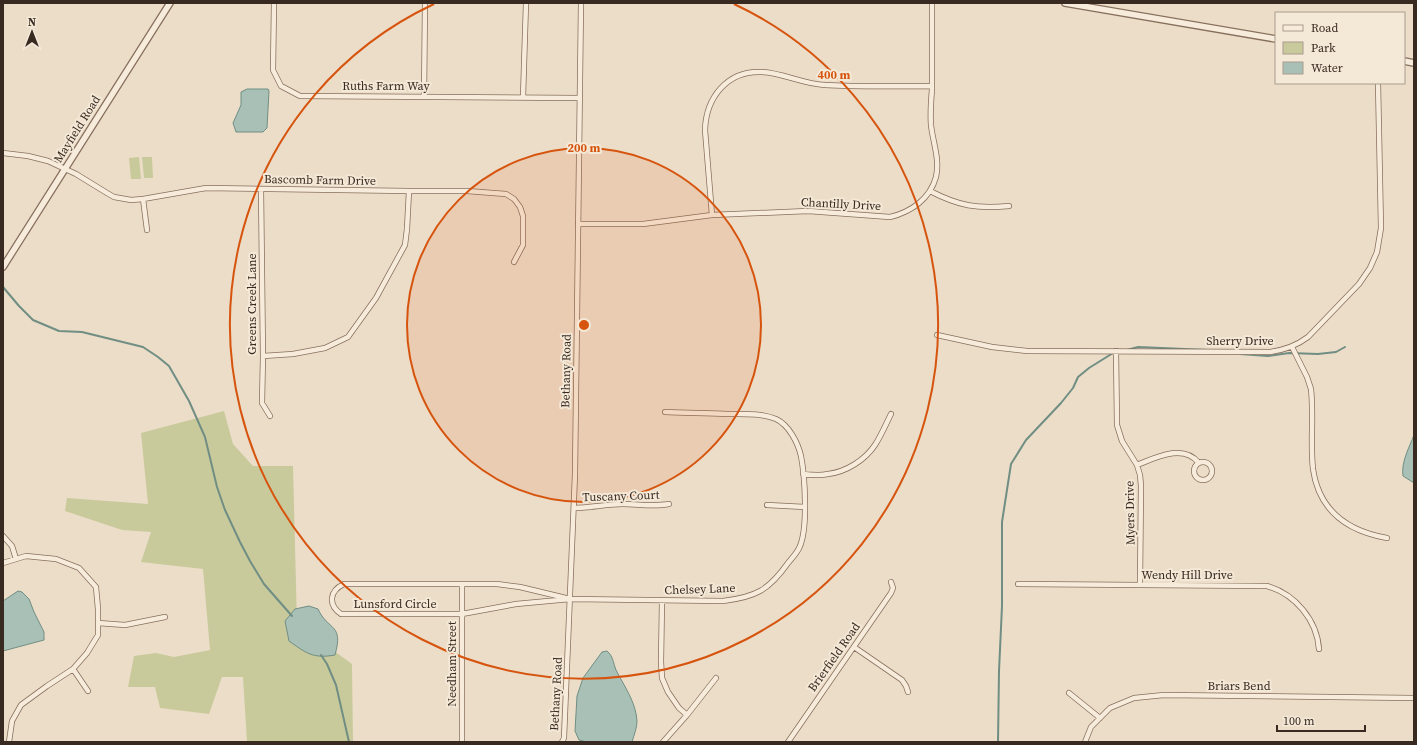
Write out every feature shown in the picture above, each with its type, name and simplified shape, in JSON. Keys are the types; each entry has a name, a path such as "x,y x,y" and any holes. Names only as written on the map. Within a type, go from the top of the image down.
{"street":[{"name":"Mayfield Road","path":"3,267 170,3"},
{"name":"Ruths Farm Way","path":"274,3 273,70 281,86 300,96 579,98"},
{"path":"424,97 425,3"},
{"path":"523,97 526,3"},
{"name":"Bethany Road","path":"564,741 574,508 581,3"},
{"name":"Chantilly Drive","path":"578,224 643,224 712,215 808,210 890,217 902,214 913,208 922,201 930,191 936,178 938,164 931,126 932,3"},
{"path":"1065,3 1275,39"},
{"path":"712,215 705,119 708,107 714,96 722,86 732,79 746,74 761,72 772,73 804,82 824,85 932,86"},
{"name":"Sherry Drive","path":"937,335 1013,350 1270,352 1281,351 1292,347 1308,337 1359,284 1370,268 1377,252 1381,228 1378,84"},
{"name":"Bascomb Farm Drive","path":"3,153 38,157 76,174 114,196 131,200 202,189 467,191 506,194 514,199 520,207 523,216 522,245 514,262"},
{"name":"Greens Creek Lane","path":"261,189 263,356 262,403 270,416"},
{"path":"263,356 293,354 325,348 348,337 376,298 405,245 408,229 409,191"},
{"path":"930,191 947,200 967,206 988,208 1009,206"},
{"path":"143,199 147,230"},
{"path":"1292,347 1307,377 1311,389 1313,468 1320,494 1336,516 1343,522 1367,533 1387,538"},
{"name":"Myers Drive","path":"1116,351 1117,425 1122,441 1137,466 1140,476 1140,584"},
{"name":"Chelsey Lane","path":"570,599 662,601 727,600 752,595 767,587 780,574 800,548 804,536 805,507 801,455 796,441 785,425 777,420 755,414 665,412"},
{"path":"803,474 828,474 845,470 860,461 875,445 890,414"},
{"path":"1137,466 1169,453 1181,453 1193,457 1199,463"},
{"path":"1206,462 1211,465 1213,470 1211,476 1206,479 1200,479 1195,475 1194,469 1199,463 1206,462"},
{"name":"Tuscany Court","path":"574,508 591,508 622,504 656,506 669,504"},
{"path":"767,506 805,507"},
{"path":"3,536 12,546 16,559"},
{"path":"3,563 26,556 56,559 79,568 96,587 98,609 98,635 87,653 73,669 21,705 12,721 10,742"},
{"name":"Brierfield Road","path":"788,742 891,593 893,588 891,582"},
{"name":"Lunsford Circle","path":"344,584 497,584 520,587 570,599 516,604 462,614 341,614 335,610 332,603 332,595 338,587 344,584"},
{"name":"Wendy Hill Drive","path":"1018,584 1258,585 1275,588 1291,597 1309,617 1317,633 1319,649"},
{"name":"Needham Street","path":"462,585 462,742"},
{"path":"662,601 662,678 668,692 679,708 687,715"},
{"path":"98,623 125,625 164,617"},
{"path":"854,647 902,680 908,692"},
{"path":"73,669 88,690"},
{"path":"663,742 687,715 716,678"},
{"path":"1069,693 1100,718"},
{"name":"Briars Bend","path":"1085,742 1091,727 1110,708 1134,698 1164,695 1414,698"}],"green space":[{"path":"139,157 141,179 131,179 129,158"},
{"path":"142,157 152,157 153,178 144,178"},
{"path":"224,411 233,444 253,466 293,466 297,624 352,664 353,742 247,742 243,677 222,677 209,714 160,708 155,687 128,687 134,656 156,653 174,657 210,650 203,569 141,562 151,532 122,530 65,511 67,498 148,504 141,433"}],"water":[{"path":"247,89 268,89 269,91 267,128 263,132 236,132 233,123 241,105 241,92"},
{"path":"1414,435 1414,483 1403,476 1403,466"},
{"path":"18,591 22,592 29,599 44,632 44,640 3,651 3,601"},
{"path":"309,606 318,609 326,621 334,628 338,637 335,655 321,656 310,654 289,641 285,621 295,609"},
{"path":"607,651 612,657 616,670 629,694 636,714 637,724 632,742 587,742 579,740 575,731 577,696 583,678 602,652"}],"waterway":[{"path":"3,287 33,320 59,331 82,332 143,347 169,366 189,401 205,437 217,487 225,510 240,542 264,584 292,616"},
{"path":"1127,350 1138,347 1208,350"},
{"path":"1240,354 1268,356 1289,353 1318,354 1336,352 1345,347"},
{"path":"998,742 1002,606 1002,522 1011,464 1026,440 1061,403 1073,388 1078,377 1089,368 1113,353"},
{"path":"321,655 327,664 336,685 349,742"}]}
